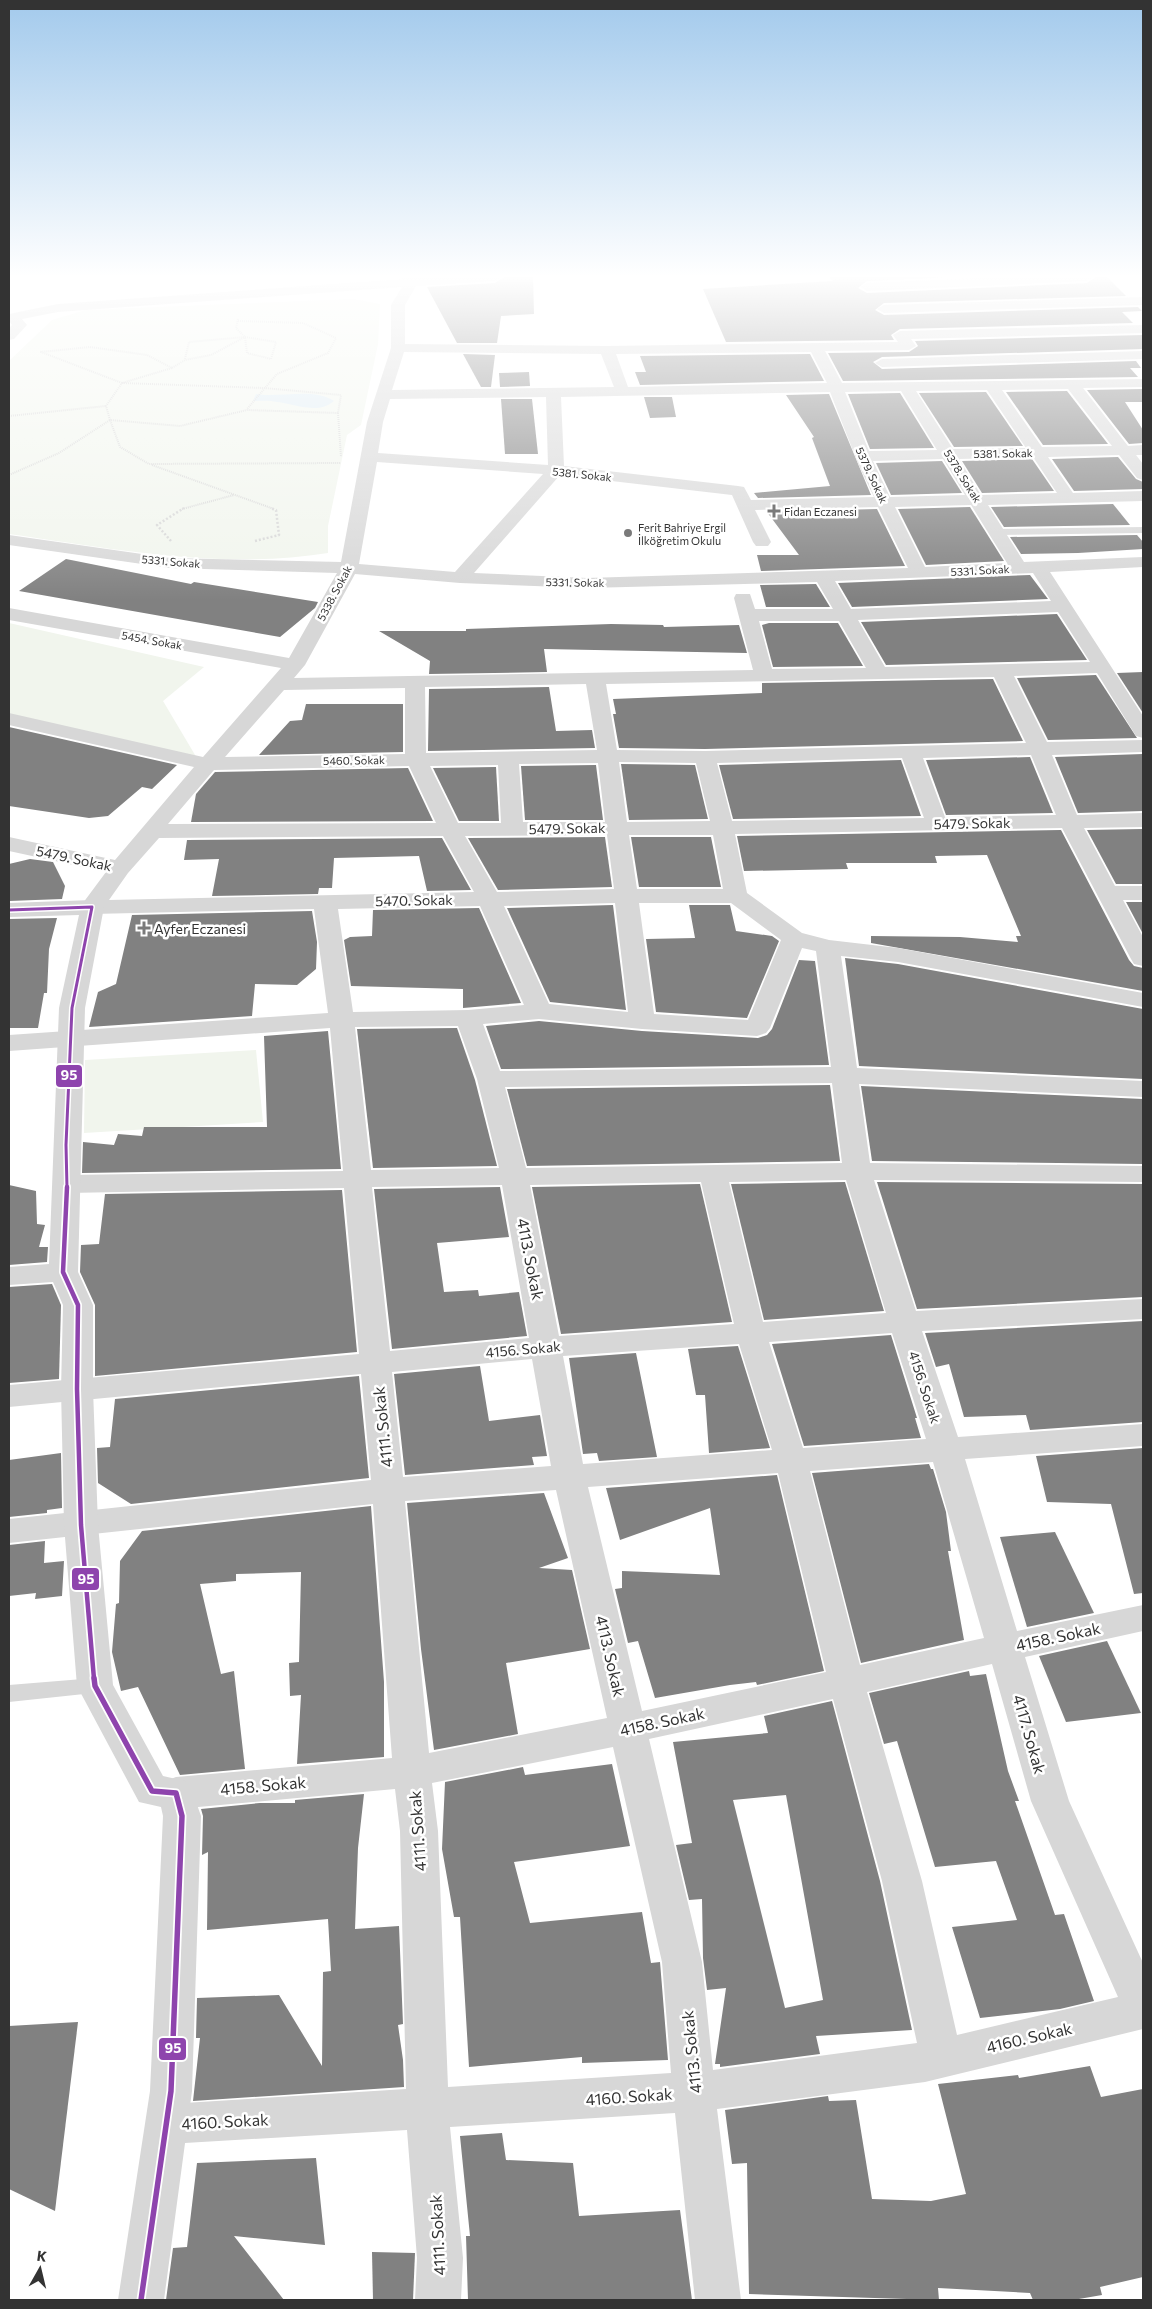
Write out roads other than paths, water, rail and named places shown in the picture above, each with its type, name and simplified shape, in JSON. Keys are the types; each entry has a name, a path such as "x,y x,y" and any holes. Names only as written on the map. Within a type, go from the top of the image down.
{"street":[{"name":"5338. Sokak","path":"120,868 295,665 349,568 359,522 375,422 386,385"},
{"path":"620,385 623,392"},
{"name":"5379. Sokak","path":"834,385 863,456 919,573"},
{"path":"991,385 1068,497"},
{"path":"383,395 1011,385"},
{"path":"1073,385 1143,475"},
{"name":"5378. Sokak","path":"905,386 977,498 1019,568"},
{"path":"460,578 556,470 553,393"},
{"name":"5381. Sokak","path":"863,456 1143,450"},
{"name":"5381. Sokak","path":"369,457 556,470 738,491 747,505 762,542"},
{"path":"747,505 884,500 1143,496"},
{"name":"5331. Sokak","path":"9,540 170,563 349,568 460,578 587,583 919,573 1143,562"},
{"path":"1038,567 1143,732"},
{"path":"822,576 879,673"},
{"path":"737,577 764,676"},
{"path":"748,615 844,615 1063,606"},
{"name":"5454. Sokak","path":"9,614 295,665"},
{"path":"278,684 764,676 1102,667"},
{"path":"1001,671 1039,748 1069,821 1143,960"},
{"path":"595,679 608,756 642,1020"},
{"path":"415,682 416,759 451,830 489,899 539,1011"},
{"name":"5460. Sokak","path":"9,719 208,764 508,757 705,757 1143,746"},
{"path":"910,752 937,824"},
{"path":"508,757 512,829"},
{"path":"705,757 723,828 736,896 794,938 828,947 898,955 1143,1000"},
{"name":"5479. Sokak","path":"9,844 120,868 153,831 451,830 616,827 723,828 1143,820"},
{"path":"95,1686 81,1525 77,1389 78,1305 63,1272 67,1184 66,1145 72,1008 92,907 120,868"},
{"path":"1108,893 1143,893"},
{"name":"5470. Sokak","path":"9,910 625,896 736,896"},
{"name":"4111. Sokak","path":"325,902 342,1020 376,1362 412,1772 419,1831 428,2109 440,2258 438,2300"},
{"path":"9,1043 342,1020 468,1018 539,1011 757,1028 794,938"},
{"path":"828,947 857,1171 904,1322 1143,1309"},
{"name":"4113. Sokak","path":"468,1018 490,1079 515,1178 548,1347 569,1476 682,1962 718,2300"},
{"path":"490,1079 845,1075 1143,1089"},
{"path":"67,1184 713,1175 857,1171 1143,1174"},
{"path":"713,1175 751,1332 791,1460 846,1681 902,1881 941,2057"},
{"path":"9,1276 63,1272"},
{"name":"4156. Sokak","path":"9,1396 548,1347 904,1322 946,1450"},
{"path":"9,1531 81,1525 388,1490 1143,1435"},
{"name":"4117. Sokak","path":"946,1450 1050,1801 1143,2009"},
{"name":"4158. Sokak","path":"95,1686 152,1791 176,1793 412,1772 628,1729 1143,1618"},
{"path":"140,2300 168,2124 179,1926 182,1816 176,1793"},
{"name":"4160. Sokak","path":"168,2124 695,2092 925,2062 1143,2009"}],"lane":[{"path":"997,532 1143,530"},
{"path":"9,1694 95,1686"}],"place":[{"name":"Fidan Eczanesi","path":"774,511"},
{"name":"Ferit Bahriye Ergil İlköğretim Okulu","path":"628,533"},
{"name":"Ayfer Eczanesi","path":"144,928"}]}
